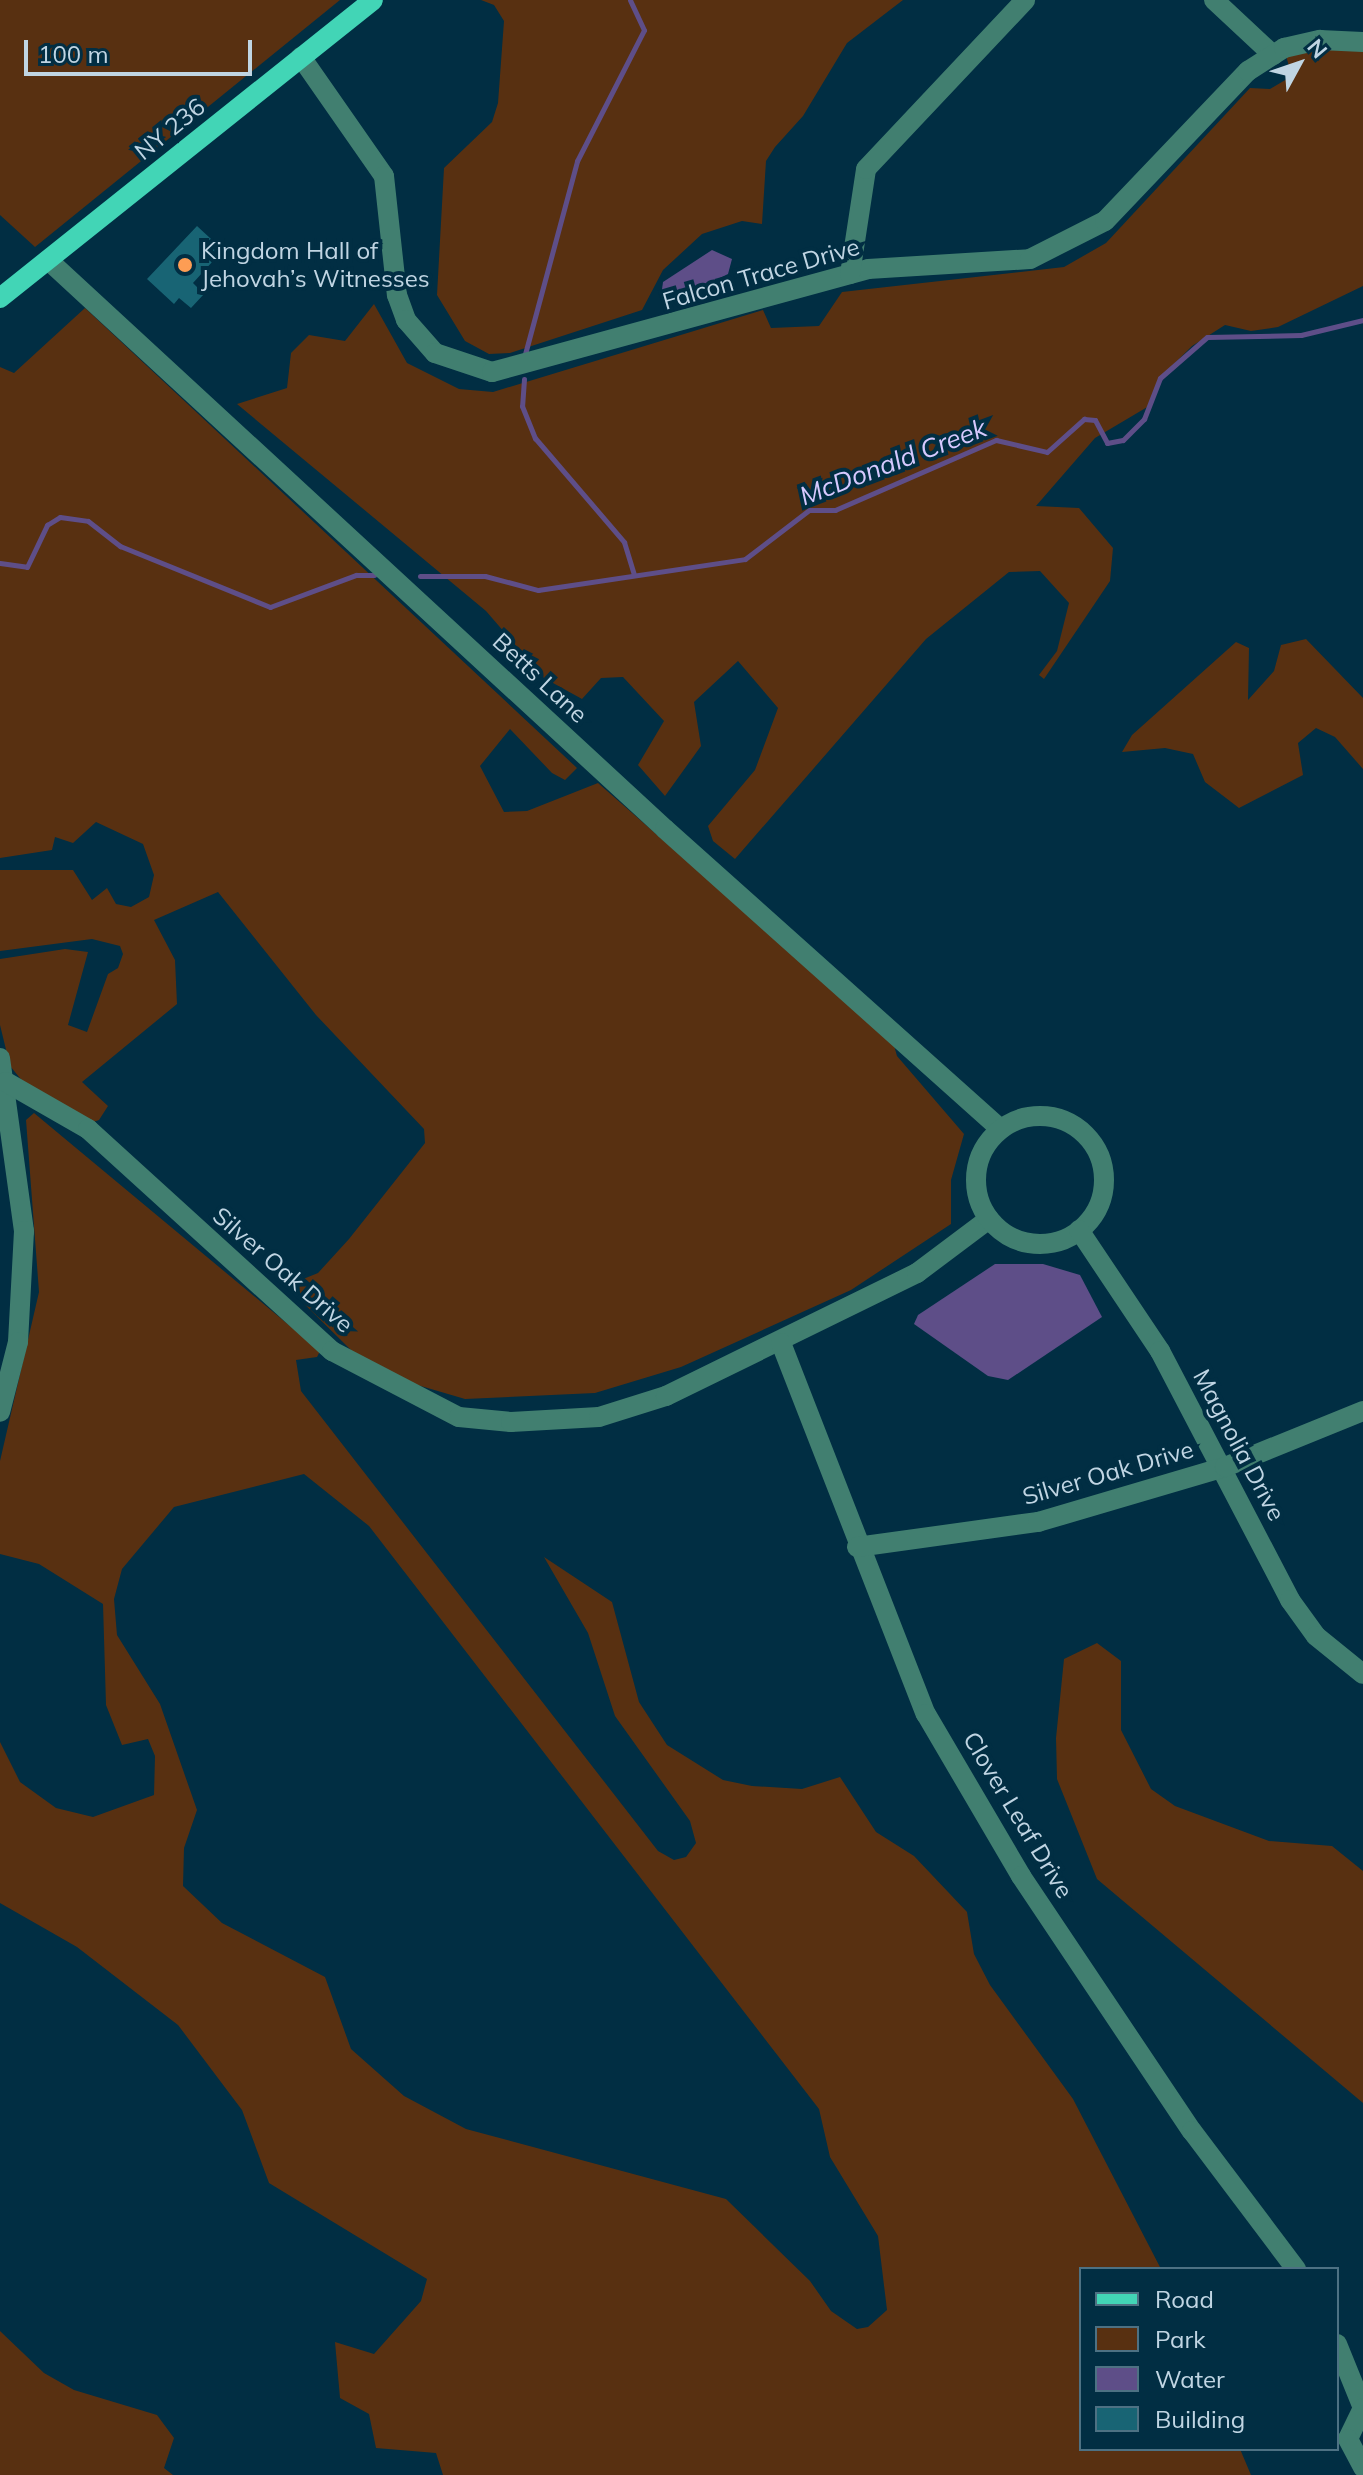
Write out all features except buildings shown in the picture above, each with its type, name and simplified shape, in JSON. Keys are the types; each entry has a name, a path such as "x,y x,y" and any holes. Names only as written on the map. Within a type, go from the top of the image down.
{"main road":[{"name":"NY 236","path":"0,298 373,0"}],"street":[{"path":"850,274 866,169 1025,0"},
{"path":"1214,0 1273,55"},
{"name":"Falcon Trace Drive","path":"301,57 384,176 397,295 406,320 435,353 460,365 492,372 535,365 850,274 909,263 1030,259 1063,245 1135,195 1248,71 1273,55 1320,40 1363,42"},
{"name":"Betts Lane","path":"48,260 665,829 1001,1129"},
{"path":"0,1058 20,1178 23,1288 18,1342 0,1412"},
{"name":"Silver Oak Drive","path":"6,1082 88,1129 332,1351 459,1417 511,1422 599,1417 666,1396 781,1343 917,1273 989,1219"},
{"path":"1034,1116 1054,1117 1087,1137 1103,1170 1103,1189 1079,1230 1038,1244 1019,1240 989,1219 978,1192 978,1163 1001,1129 1034,1116"},
{"name":"Magnolia Drive","path":"1079,1230 1160,1351 1225,1467 1290,1600 1316,1636 1363,1674"},
{"name":"Clover Leaf Drive","path":"781,1343 857,1547 926,1714 1021,1876 1195,2136 1294,2267"},
{"name":"Silver Oak Drive","path":"857,1547 998,1530 1225,1467 1363,1411"},
{"path":"1339,2349 1363,2408 1348,2439 1363,2467"}],"green space":[{"path":"0,0 340,0 35,247 0,215"},
{"path":"481,0 903,0 847,43 803,116 766,161 762,224 742,221 702,234 663,270 642,310 510,353 489,354 465,341 437,295 444,168 492,122 498,103 504,21 494,5"},
{"path":"1337,47 1363,49 1363,286 1278,327 1251,331 1225,325 1192,346 1160,378 1149,406 1095,438 1036,506 1079,508 1113,548 1110,581 1044,679 1039,675 1057,651 1069,603 1040,571 1009,572 926,639 735,859 713,841 708,826 755,770 778,708 738,661 694,702 701,746 665,796 638,765 664,721 623,677 601,678 582,699 544,678 486,611 237,404 287,388 291,353 309,335 345,341 374,304 407,363 459,389 493,392 763,310 771,328 819,326 842,292 1064,267 1106,243 1250,88 1270,89 1292,76 1286,56"},
{"path":"85,308 577,768 565,780 552,773 510,729 480,766 504,812 527,811 598,783 893,1042 897,1056 964,1134 951,1180 951,1224 851,1290 681,1367 595,1393 465,1399 414,1384 353,1352 286,1286 318,1273 349,1239 425,1143 424,1129 316,1015 218,892 154,920 175,960 177,1004 82,1082 108,1106 99,1120 91,1123 24,1083 10,1066 0,1025 0,959 65,949 88,952 68,1025 87,1032 108,974 118,968 123,954 120,946 92,939 0,951 0,870 73,870 92,900 107,888 116,904 131,907 149,897 154,875 143,844 96,822 73,843 55,837 52,850 0,858 0,367 14,373"},
{"path":"1306,639 1363,698 1363,769 1335,737 1316,728 1298,743 1303,775 1239,808 1205,782 1193,754 1165,748 1122,752 1132,735 1236,642 1249,648 1248,700 1274,671 1281,645"},
{"path":"34,1113 320,1351 317,1357 296,1360 301,1391 658,1851 674,1860 686,1857 696,1843 690,1821 615,1716 588,1633 544,1557 612,1602 639,1702 667,1745 723,1780 752,1786 802,1789 840,1777 876,1832 914,1856 967,1912 974,1954 990,1985 1073,2099 1160,2267 1079,2267 1079,2451 1241,2451 1251,2475 443,2475 436,2453 376,2448 369,2414 340,2398 335,2342 374,2354 421,2301 427,2279 269,2183 242,2110 178,2025 77,1947 0,1903 0,1742 20,1782 56,1808 93,1817 154,1795 155,1756 148,1739 122,1745 106,1705 103,1604 39,1564 0,1554 0,1461 39,1292 26,1120","holes":["304,1474 369,1526 819,2109 830,2157 878,2236 887,2310 868,2327 857,2329 831,2311 810,2281 726,2199 466,2129 404,2096 351,2049 325,1977 222,1923 183,1886 184,1848 197,1810 160,1704 117,1635 114,1599 122,1569 174,1507"]},
{"path":"1097,1643 1121,1661 1121,1730 1151,1789 1175,1806 1269,1841 1332,1846 1363,1871 1363,2103 1097,1879 1057,1779 1056,1738 1064,1659"},
{"path":"0,2331 44,2373 74,2390 157,2415 174,2438 164,2468 173,2475 0,2475"}],"water":[{"path":"712,250 732,259 728,274 677,299 661,297 663,282"},
{"path":"995,1264 1043,1264 1080,1275 1102,1317 1008,1380 988,1376 914,1324 918,1315"}],"waterway":[{"path":"525,354 577,161 644,30 630,0"},
{"name":"McDonald Creek","path":"420,576 485,576 538,590 745,559 809,510 835,510 996,440 1047,452 1084,419 1095,420 1107,443 1123,440 1144,419 1160,378 1207,337 1301,335 1363,320"},
{"path":"524,379 522,406 535,438 624,542 634,574"},
{"name":"McDonald Creek","path":"0,563 27,567 47,525 60,517 88,521 120,546 270,607 356,575 374,575"}],"place":[{"name":"Kingdom Hall of Jehovah’s Witnesses","path":"185,265"}]}
